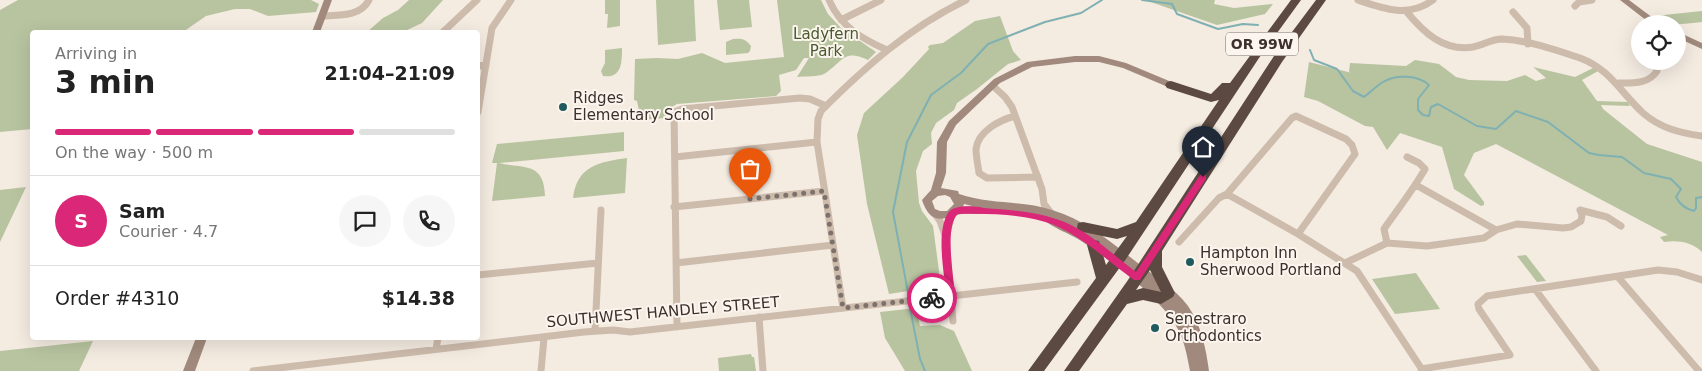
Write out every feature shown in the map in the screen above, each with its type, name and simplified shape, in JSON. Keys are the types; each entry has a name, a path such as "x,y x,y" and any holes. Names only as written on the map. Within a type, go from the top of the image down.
{"highway":[{"name":"OR 99W","path":"1035,371 1118,259 1239,78 1296,0"},
{"name":"OR 99W","path":"1071,371 1123,299 1270,72 1320,0"},
{"path":"1171,85 1211,98 1218,96 1224,87 1239,78"},
{"path":"1171,85 1172,88 1207,104 1214,115"},
{"path":"1082,227 1117,234 1140,226"},
{"path":"1094,246 1103,280"},
{"path":"1123,299 1143,294 1165,296 1155,267 1155,251"}],"street":[{"path":"317,30 328,0"},
{"path":"322,16 357,12 365,7 369,0"},
{"path":"445,30 477,0"},
{"path":"480,100 492,28 498,16 511,0"},
{"path":"829,0 833,10 841,20 864,38 887,50"},
{"path":"841,20 882,0"},
{"path":"843,308 817,142 818,120 826,106 887,50 943,10 966,0"},
{"path":"1358,0 1382,8 1406,11 1422,8 1433,0"},
{"path":"1575,6 1579,2 1592,0"},
{"path":"1624,0 1644,15"},
{"path":"1406,11 1427,36 1449,46 1470,47 1502,39 1528,44 1592,63 1604,69 1619,83 1651,120 1681,134 1702,136"},
{"path":"1513,12 1527,28 1528,44"},
{"path":"1686,39 1702,46"},
{"path":"953,321 946,238 940,221 927,204 928,197 935,192 941,173 942,142 952,123 992,86 1030,64 1086,58 1122,64 1171,85"},
{"path":"480,66 486,65"},
{"path":"1619,83 1641,82 1653,78 1657,70"},
{"path":"992,86 1008,100 1038,177 1044,204 1050,213"},
{"path":"676,327 674,114 676,111 682,108 800,98 810,99 826,106"},
{"path":"1015,116 1002,119 979,141 976,148 979,173 986,178 1038,177"},
{"path":"1179,242 1219,198 1227,194 1292,118 1296,116 1346,139 1352,145 1355,154 1298,234"},
{"path":"674,157 817,142"},
{"path":"1387,243 1384,228 1425,170 1423,166 1407,157"},
{"path":"941,173 959,204 954,212 946,238"},
{"path":"1416,185 1496,230"},
{"path":"674,207 824,191"},
{"path":"935,192 953,195 974,204 1050,213 1082,227 1118,259 1184,310 1194,327 1199,341 1203,371"},
{"path":"1227,194 1345,262 1361,275 1422,370 1510,355 1481,314 1478,304 1487,296 1668,270 1702,280"},
{"path":"1035,210 1044,204"},
{"path":"595,331 601,210"},
{"path":"934,213 941,215 978,210 1046,219 1070,229 1094,246 1118,259"},
{"path":"1345,262 1387,243 1427,246 1484,238 1496,230 1517,224 1551,228 1571,227 1581,221 1582,215 1580,210 1607,217 1621,226"},
{"path":"676,263 833,245"},
{"path":"480,275 598,263"},
{"path":"1618,277 1699,371"},
{"name":"SOUTHWEST HANDLEY STREET","path":"253,371 595,331 613,330 630,332 1077,282"},
{"path":"1535,289 1596,371"},
{"path":"1165,296 1184,327 1190,341 1196,371"},
{"path":"760,317 763,371"},
{"path":"541,371 544,338"},
{"path":"189,371 200,340"},
{"path":"436,349 438,340"}],"green space":[{"path":"18,0 311,0 319,4 316,12 268,16 250,9 235,9 206,16 186,30 30,30 30,129 0,132 0,10"},
{"path":"409,0 443,0 422,23 407,30 369,30 383,18 398,10"},
{"path":"605,0 620,0 620,26 607,28 608,14 605,14"},
{"path":"656,0 694,0 696,41 658,45"},
{"path":"717,0 749,0 752,27 720,30"},
{"name":"Ladyfern Park","path":"777,0 821,0 828,14 841,28 876,52 868,60 853,55 848,56 821,75 797,77 809,58 804,58 796,70 779,75 781,91 776,96 677,104 667,110 666,118 641,120 637,101 634,100 635,59 678,59 702,53 725,63 784,57"},
{"path":"1145,0 1215,0 1214,4 1234,8 1273,4 1265,14 1217,25"},
{"path":"1702,11 1702,22 1686,23 1686,15 1664,15"},
{"path":"1000,16 1013,51 1021,60 1008,64 957,103 954,110 936,123 931,133 932,144 923,151 916,171 919,203 922,211 933,226 941,286 889,294 867,204 857,135 864,113 903,77 929,49 930,45 943,43 975,21"},
{"path":"733,39 745,40 751,46 750,51 748,53 726,55 726,42"},
{"path":"622,48 620,68 614,75 603,76 601,71 605,63 605,50"},
{"path":"1415,60 1439,64 1456,77 1469,80 1507,81 1525,75 1536,81 1546,78 1533,67 1575,77 1595,67 1600,70 1582,80 1597,101 1628,102 1630,106 1601,105 1603,109 1647,144 1702,162 1702,252 1685,242 1664,242 1660,237 1668,235 1496,144 1474,153 1464,175 1484,202 1484,205 1481,206 1454,189 1442,147 1400,133 1387,150 1373,127 1365,126 1318,101 1304,97 1309,62 1352,73 1349,72 1350,63 1406,66"},
{"path":"624,132 624,151 499,163 524,167 536,172 541,177 544,185 545,196 492,201 497,163 492,163 497,144"},
{"path":"627,158 625,193 573,198 575,187 584,172 607,161"},
{"path":"26,187 0,242 0,190"},
{"path":"1526,255 1546,281 1537,282 1517,256"},
{"path":"1416,273 1440,309 1395,314 1372,279"},
{"path":"916,308 920,326 940,325 954,331 972,371 905,371 885,338 880,312"},
{"path":"93,341 79,371 0,371 0,351"},
{"path":"751,354 754,357 756,371 719,371 718,358"}],"waterway":[{"path":"909,298 893,212 907,142 931,95 961,73 988,44 1045,22 1081,13 1102,0"},
{"path":"1142,0 1172,4 1177,14 1218,29 1243,24 1258,25"},
{"path":"1310,50 1314,60 1337,69 1353,91 1364,97 1388,79 1400,77 1419,79 1429,85 1418,99 1418,110 1423,115 1429,116 1431,107 1438,104 1477,126 1496,129 1516,111 1548,122 1589,153 1622,157 1644,173 1671,179 1681,189 1676,197 1688,209 1694,211 1696,208 1696,198 1702,197"},
{"path":"909,303 920,359 925,371"}],"way so far":[{"path":"750,199 824,191 843,308 932,298"}],"place":[{"name":"Ridges Elementary School","path":"563,107"},
{"name":"Hampton Inn Sherwood Portland","path":"1190,262"},
{"name":"Senestraro Orthodontics","path":"1155,328"}],"route":[{"path":"932,298 951,296 946,238 950,219 956,211 978,210 1027,215 1056,222 1079,234 1137,278 1203,177"}]}
